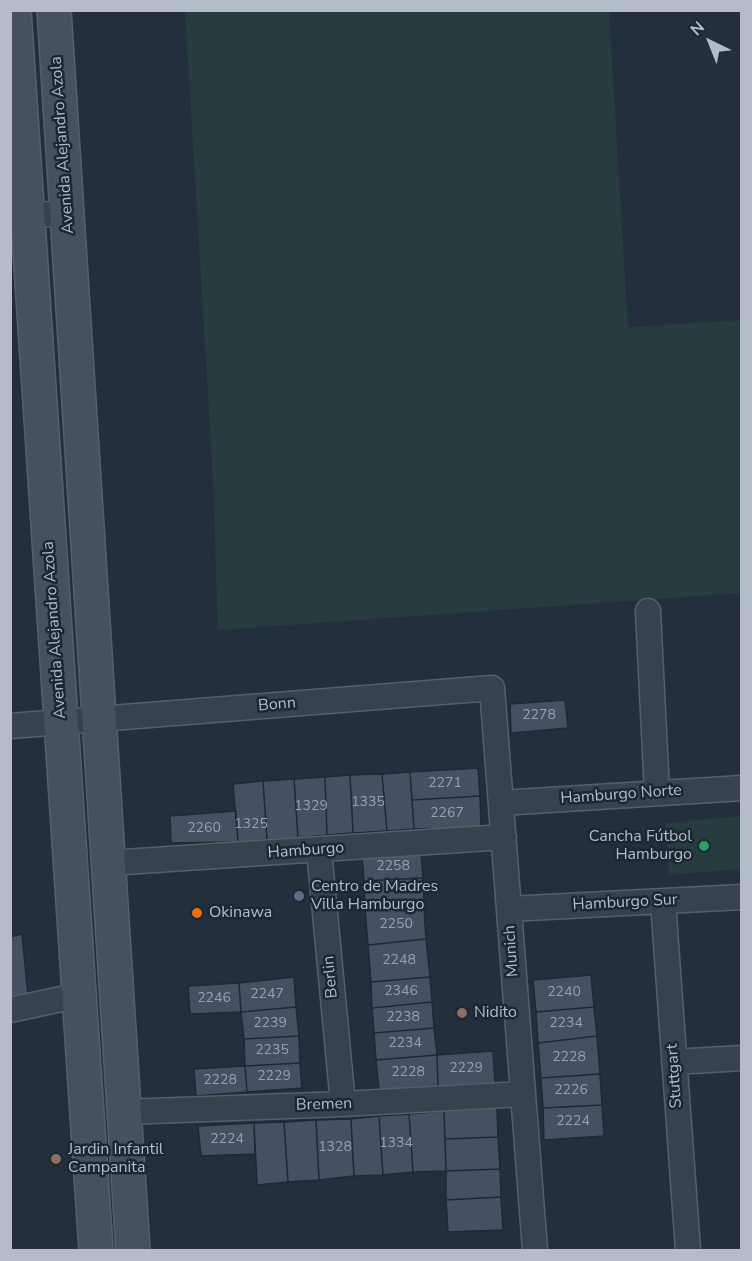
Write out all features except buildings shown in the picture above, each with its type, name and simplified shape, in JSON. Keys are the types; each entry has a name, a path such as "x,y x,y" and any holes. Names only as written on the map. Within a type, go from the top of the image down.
{"main road":[{"name":"Avenida Alejandro Azola","path":"14,10 19,216 62,723 96,1251"},
{"name":"Avenida Alejandro Azola","path":"54,10 133,1251"}],"street":[{"path":"19,216 67,213"},
{"path":"648,611 657,793"},
{"name":"Bonn","path":"10,726 492,688"},
{"name":"Munich","path":"492,688 535,1251"},
{"name":"Hamburgo Norte","path":"501,803 741,788"},
{"name":"Hamburgo","path":"109,863 504,837"},
{"name":"Berlin","path":"319,850 343,1104"},
{"name":"Hamburgo Sur","path":"509,909 741,897"},
{"name":"Stuttgart","path":"663,902 688,1251"},
{"path":"10,1010 80,995"},
{"path":"674,1062 741,1058"},
{"name":"Bremen","path":"124,1112 343,1104 523,1094"}],"green space":[{"path":"185,11 609,11 628,327 741,320 741,593 218,630 213,480"},
{"name":"Cancha Fútbol Hamburgo","path":"741,816 741,869 669,875 665,823"}],"place":[{"name":"Cancha Fútbol Hamburgo","path":"704,846"},
{"name":"Centro de Madres Villa Hamburgo","path":"299,896"},
{"name":"Okinawa","path":"197,913"},
{"name":"Nidito","path":"462,1013"},
{"name":"Jardin Infantil Campanita","path":"56,1159"}]}
